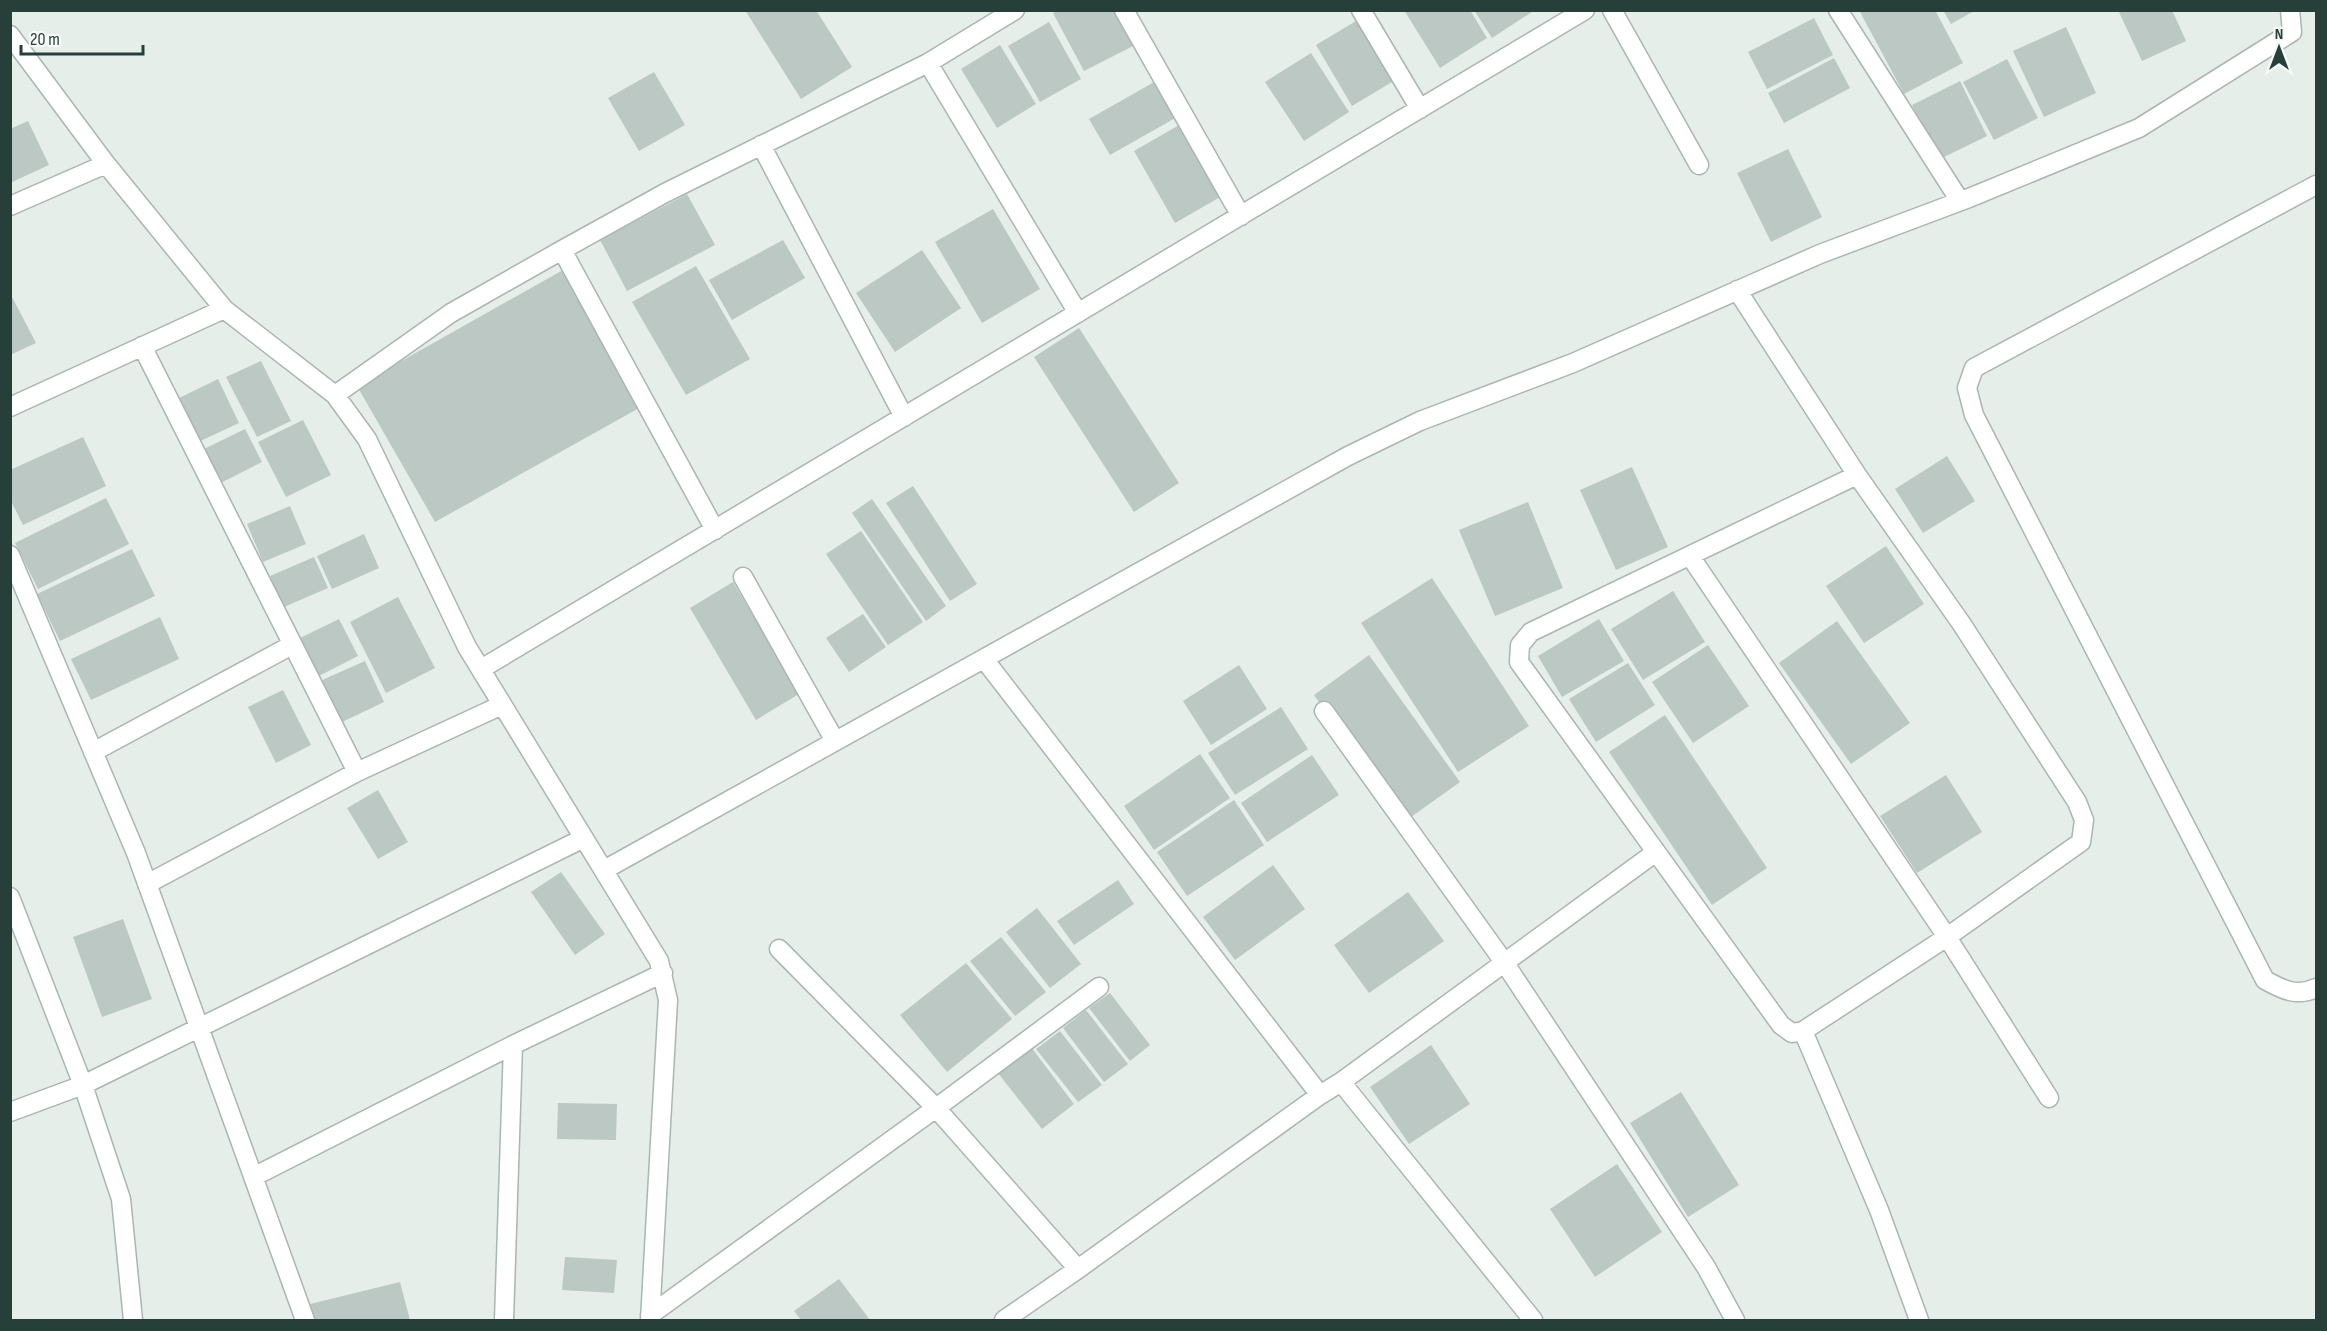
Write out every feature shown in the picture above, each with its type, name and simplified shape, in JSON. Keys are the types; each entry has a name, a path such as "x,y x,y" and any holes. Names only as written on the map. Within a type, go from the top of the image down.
{"street":[{"path":"335,395 451,313 562,250 665,193 928,63 1015,10"},
{"path":"1124,10 1241,216"},
{"path":"1361,10 1420,109"},
{"path":"481,669 1585,10"},
{"path":"1612,10 1699,165"},
{"path":"1838,10 1960,201"},
{"path":"604,870 1368,446 1420,421 1573,363 1820,254 1960,201 2139,128 2292,33 2290,10"},
{"path":"10,35 106,164 224,309 335,395 367,440 467,646 659,961 668,1000 650,1318"},
{"path":"928,63 1077,313"},
{"path":"761,145 904,417"},
{"path":"10,206 106,164"},
{"path":"2316,185 1974,368 1967,388 1974,415 2265,980 2285,991 2305,993 2316,988"},
{"path":"562,250 715,530"},
{"path":"1737,290 1857,475 1961,623 2078,802 2084,820 2081,842 1947,937 1803,1031 1792,1033 1781,1025 1519,662 1520,645 1531,632 1857,475"},
{"path":"10,406 224,309"},
{"path":"142,346 357,772"},
{"path":"10,555 136,853 305,1320"},
{"path":"1690,556 1947,937 2049,1098"},
{"path":"743,577 835,741"},
{"path":"93,752 292,645"},
{"path":"984,659 1320,1095"},
{"path":"147,884 357,772 502,705"},
{"path":"1324,711 1504,962 1706,1267 1735,1320"},
{"path":"10,1112 83,1085 584,838"},
{"path":"1004,1320 1341,1082 1656,852"},
{"path":"10,897 83,1085 121,1199 133,1320"},
{"path":"779,949 936,1108 1078,1269"},
{"path":"253,1177 513,1045 663,973"},
{"path":"650,1318 1099,987"},
{"path":"1803,1031 1879,1210 1919,1320"},
{"path":"504,1320 513,1045"},
{"path":"1341,1082 1533,1320"}],"building":[{"path":"745,10 816,10 852,67 801,99"},
{"path":"1058,10 1117,10 1135,45 1084,71 1053,13"},
{"path":"1404,10 1470,10 1487,38 1440,68"},
{"path":"1474,10 1535,10 1492,38"},
{"path":"1859,10 1935,10 1963,63 1904,94"},
{"path":"1943,10 1976,10 1951,24"},
{"path":"2118,10 2172,10 2186,41 2142,61"},
{"path":"1361,18 1397,79 1352,106 1316,45"},
{"path":"1814,18 1833,55 1767,89 1748,52"},
{"path":"1049,22 1081,79 1040,102 1008,46"},
{"path":"2066,27 2096,93 2044,117 2013,51"},
{"path":"1000,45 1036,104 997,128 961,69"},
{"path":"1311,53 1349,112 1304,141 1265,82"},
{"path":"1834,58 1850,88 1784,123 1768,93"},
{"path":"2007,59 2038,118 1994,140 1963,82"},
{"path":"654,72 685,125 639,151 608,98"},
{"path":"1156,81 1177,117 1110,155 1089,119"},
{"path":"1960,81 1987,136 1940,159 1912,105"},
{"path":"28,121 49,165 10,183 10,129"},
{"path":"1181,124 1222,196 1175,223 1134,151"},
{"path":"1788,149 1822,217 1771,242 1737,173"},
{"path":"687,194 715,245 627,291 600,240"},
{"path":"993,209 1040,289 982,323 935,242"},
{"path":"783,240 805,278 732,320 709,280"},
{"path":"922,250 961,308 895,352 856,293"},
{"path":"696,266 750,359 686,395 632,302"},
{"path":"563,270 641,407 435,522 357,386"},
{"path":"10,293 36,343 10,355"},
{"path":"1079,328 1179,483 1134,512 1034,357"},
{"path":"261,361 291,421 257,437 226,377"},
{"path":"218,379 239,423 194,444 173,401"},
{"path":"303,420 331,475 286,497 258,442"},
{"path":"245,429 262,462 215,486 198,452"},
{"path":"83,437 106,486 23,525 10,499 10,470"},
{"path":"1947,456 1975,501 1923,533 1895,489"},
{"path":"1632,467 1668,547 1616,570 1580,490"},
{"path":"913,486 977,584 950,601 886,503"},
{"path":"106,498 129,544 38,589 15,543"},
{"path":"872,499 946,606 926,621 852,513"},
{"path":"1528,502 1563,588 1495,616 1459,530"},
{"path":"290,506 306,544 263,562 247,524"},
{"path":"861,531 923,622 888,645 826,554"},
{"path":"364,534 379,568 332,589 317,556"},
{"path":"1886,546 1924,604 1864,643 1826,586"},
{"path":"132,549 155,596 60,641 37,594"},
{"path":"314,557 328,588 284,607 270,576"},
{"path":"1432,578 1529,726 1458,772 1361,623"},
{"path":"733,582 799,694 756,720 690,608"},
{"path":"1673,591 1705,642 1643,680 1611,629"},
{"path":"398,597 435,668 386,693 350,622"},
{"path":"863,614 886,647 849,672 826,638"},
{"path":"160,617 179,659 91,700 71,659"},
{"path":"339,619 358,656 317,677 298,639"},
{"path":"1599,619 1624,661 1562,697 1538,656"},
{"path":"1837,621 1910,723 1851,764 1779,663"},
{"path":"1708,645 1749,706 1693,743 1652,682"},
{"path":"1369,655 1460,782 1404,822 1314,695"},
{"path":"365,661 384,702 340,723 320,681"},
{"path":"1628,663 1655,705 1596,742 1569,699"},
{"path":"1239,665 1267,709 1211,745 1183,701"},
{"path":"283,690 311,745 276,763 248,707"},
{"path":"1281,707 1308,749 1235,795 1208,753"},
{"path":"1665,715 1767,868 1712,905 1609,752"},
{"path":"1200,754 1230,798 1154,850 1124,806"},
{"path":"1312,755 1339,795 1267,842 1241,803"},
{"path":"1946,775 1982,832 1917,873 1880,816"},
{"path":"378,790 408,842 378,859 347,808"},
{"path":"1234,800 1264,845 1187,896 1157,852"},
{"path":"1273,865 1305,909 1235,960 1203,917"},
{"path":"561,872 605,934 575,955 531,892"},
{"path":"1118,880 1134,904 1074,945 1057,921"},
{"path":"1408,892 1444,941 1369,993 1334,945"},
{"path":"1037,908 1081,964 1050,988 1006,932"},
{"path":"123,919 152,999 102,1017 73,937"},
{"path":"1001,937 1046,992 1015,1016 970,961"},
{"path":"966,963 1012,1019 947,1072 900,1015"},
{"path":"1110,993 1150,1045 1130,1061 1089,1008"},
{"path":"1086,1010 1128,1064 1104,1082 1063,1028"},
{"path":"1060,1031 1102,1085 1078,1102 1036,1049"},
{"path":"1431,1045 1470,1104 1409,1144 1370,1087"},
{"path":"1031,1047 1074,1104 1042,1129 998,1073"},
{"path":"1681,1092 1739,1185 1688,1217 1630,1123"},
{"path":"558,1103 617,1104 616,1140 557,1139"},
{"path":"1617,1164 1662,1232 1595,1277 1550,1209"},
{"path":"565,1257 617,1260 614,1293 562,1290"},
{"path":"839,1279 870,1320 801,1320 794,1311"},
{"path":"400,1282 410,1320 314,1320 310,1304"}]}
